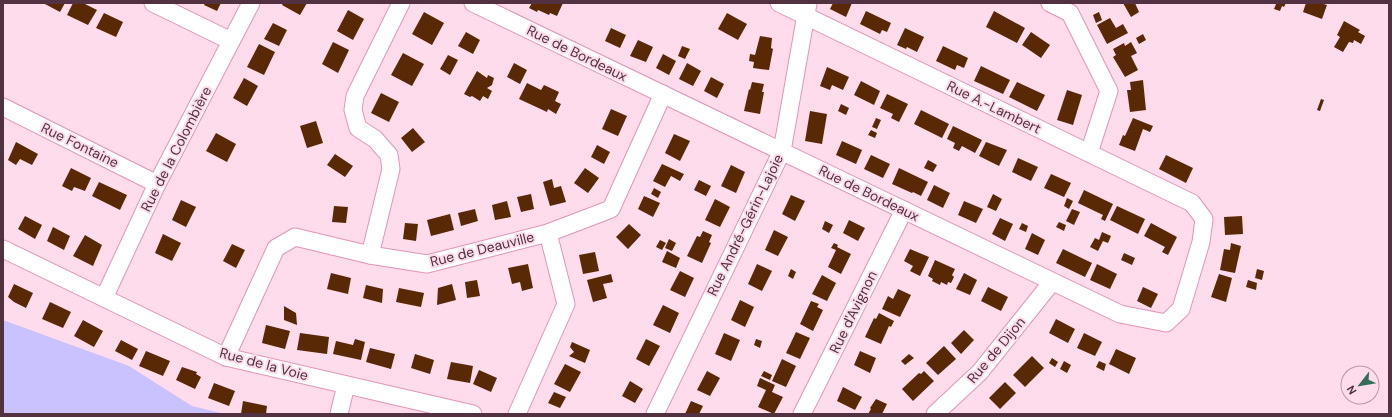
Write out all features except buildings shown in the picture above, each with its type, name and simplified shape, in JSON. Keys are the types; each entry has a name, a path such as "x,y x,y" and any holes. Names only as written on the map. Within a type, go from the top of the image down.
{"street":[{"path":"152,3 231,41"},
{"name":"Rue de la Colombière","path":"104,298 157,184 251,3"},
{"path":"370,255 391,169 389,154 375,139 358,128 353,110 355,96 401,3"},
{"name":"Rue de Bordeaux","path":"473,3 1120,314 1166,323 1181,308 1201,242 1204,219"},
{"name":"Rue A.-Lambert","path":"779,3 807,10 1089,153 1192,203 1204,219"},
{"path":"1050,3 1070,13 1109,91 1089,153"},
{"name":"Rue André-Gérin-Lajoie","path":"655,414 782,151 807,10"},
{"name":"Rue de Deauville","path":"226,357 276,248 294,237 370,255 426,264 548,233 611,209 663,94"},
{"name":"Rue Fontaine","path":"3,107 157,184"},
{"name":"Rue d'Avignon","path":"802,414 904,210"},
{"path":"516,414 566,304 548,233"},
{"name":"Rue de la Voie","path":"3,249 226,357 473,414"},
{"name":"Rue de Dijon","path":"935,414 980,372 1052,282"},
{"path":"339,414 346,384"}],"shaded area":[{"path":"3,320 129,366 192,406 225,414 3,414"}]}
